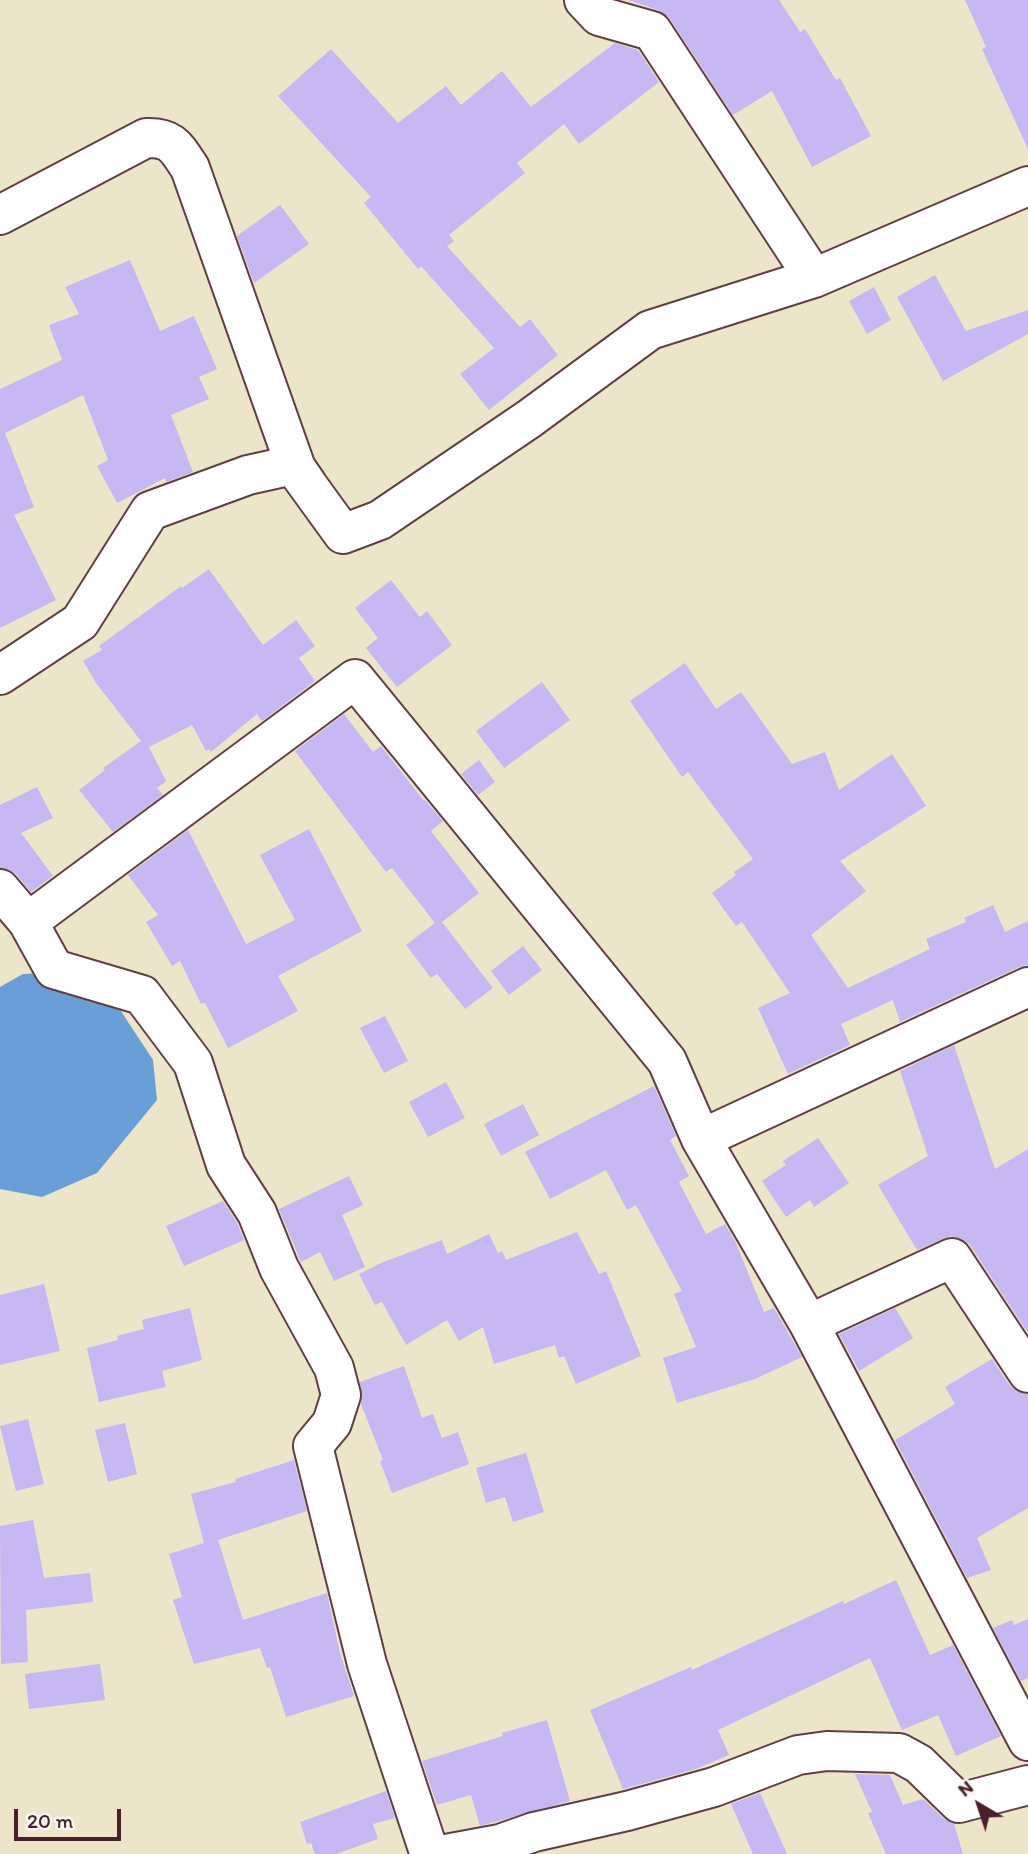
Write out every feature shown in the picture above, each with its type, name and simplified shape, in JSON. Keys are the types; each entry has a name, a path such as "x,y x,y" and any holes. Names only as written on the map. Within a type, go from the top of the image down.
{"street":[{"path":"584,0 599,16 652,31 814,278"},
{"path":"0,215 146,138 162,138 176,148 190,168 296,467 343,534"},
{"path":"343,534 380,520 529,419 650,330 814,278 1028,186"},
{"path":"0,675 80,622 150,511 248,475 293,465 343,534"},
{"path":"28,922 355,679 667,1061 701,1139 809,1324 1028,1741"},
{"path":"0,889 28,922 54,969 142,995 193,1063 226,1165 257,1213 279,1268 334,1368 341,1395 332,1423 313,1446 367,1664 428,1849 438,1854"},
{"path":"701,1139 1028,987"},
{"path":"809,1324 953,1258 1028,1373"},
{"path":"446,1854 500,1844 534,1832 627,1811 714,1787 798,1755 827,1751 899,1753 919,1764 959,1804 1028,1785"}],"water":[{"path":"58,972 115,1002 153,1060 157,1100 97,1173 42,1197 0,1189 0,987 23,974"}],"building":[{"path":"628,0 779,0 800,32 805,29 836,80 840,78 871,136 812,167 772,91 733,115 670,19 658,10"},
{"path":"965,0 1028,0 1028,149 982,49 986,47"},
{"path":"615,43 638,50 659,82 579,144 564,124 517,163 525,173 449,235 454,241 447,246 520,327 530,319 558,355 489,410 460,374 494,348 421,266 418,269 364,203 371,197 278,96 331,49 398,123 446,86 461,105 502,71 531,107"},
{"path":"280,205 309,244 254,283 237,236"},
{"path":"130,260 160,331 194,316 217,369 199,377 209,399 171,415 193,472 166,482 165,478 117,503 97,466 108,460 83,395 5,433 34,507 14,515 56,600 0,628 0,389 62,360 49,325 79,314 65,287"},
{"path":"935,275 966,331 1028,310 1028,334 943,381 897,297"},
{"path":"874,287 891,320 867,334 849,301"},
{"path":"209,569 263,645 296,620 315,646 299,658 315,681 262,721 257,714 211,752 209,749 206,751 192,725 149,747 166,781 157,788 163,795 113,832 79,790 105,770 103,768 141,741 96,683 83,661 102,650 99,646 181,586 182,588"},
{"path":"391,580 420,617 427,611 452,645 397,687 366,648 378,638 355,608"},
{"path":"685,663 716,709 741,692 792,764 825,752 839,790 892,754 926,806 840,861 866,891 811,935 848,988 930,949 926,939 966,922 964,918 993,905 1005,932 1028,921 1028,965 900,1022 893,1000 841,1024 850,1045 788,1074 758,1008 790,993 742,922 736,926 712,893 736,875 734,872 753,859 688,772 682,777 630,701"},
{"path":"542,682 570,720 504,768 476,731"},
{"path":"344,714 373,752 381,746 443,821 431,831 479,893 442,922 493,988 465,1009 437,974 431,978 406,945 435,923 392,868 386,872 295,751"},
{"path":"479,760 495,782 478,795 461,774"},
{"path":"37,787 53,818 21,833 53,876 31,892 16,874 0,868 0,805"},
{"path":"309,829 362,931 278,976 298,1011 228,1048 205,1003 201,1004 180,961 172,966 146,922 158,915 128,875 188,830 246,944 295,920 260,855"},
{"path":"523,946 542,970 509,995 491,971"},
{"path":"385,1016 408,1061 384,1073 360,1028"},
{"path":"954,1045 995,1169 1028,1149 1028,1333 970,1245 962,1239 950,1236 917,1250 878,1185 928,1156 900,1071"},
{"path":"446,1082 465,1118 428,1137 409,1102"},
{"path":"654,1086 676,1136 670,1140 689,1176 679,1182 706,1234 725,1224 735,1241 764,1312 774,1308 802,1357 755,1379 677,1403 663,1358 696,1347 674,1294 682,1291 636,1205 627,1210 606,1170 550,1199 525,1152"},
{"path":"523,1104 539,1135 501,1156 484,1124"},
{"path":"818,1138 849,1183 814,1207 810,1200 786,1217 762,1181 786,1165 783,1161"},
{"path":"349,1176 363,1205 342,1215 365,1267 334,1281 320,1252 301,1262 279,1209"},
{"path":"223,1201 244,1240 184,1266 166,1226"},
{"path":"577,1232 599,1274 606,1271 641,1356 576,1384 564,1356 559,1358 555,1345 494,1364 483,1327 459,1341 447,1320 406,1345 382,1302 375,1305 359,1274 442,1240 447,1254 489,1234 498,1253 502,1251 506,1260"},
{"path":"44,1284 60,1351 0,1365 0,1295"},
{"path":"190,1308 202,1360 162,1371 166,1387 99,1402 87,1348 118,1340 117,1336 144,1329 142,1320"},
{"path":"895,1308 913,1338 859,1371 839,1334"},
{"path":"992,1359 1010,1386 1028,1395 1028,1508 977,1538 991,1570 967,1578 895,1440 955,1404 945,1387"},
{"path":"404,1366 422,1418 433,1414 442,1438 458,1432 469,1464 392,1493 380,1461 383,1460 361,1404 360,1382"},
{"path":"28,1419 44,1484 16,1491 0,1426"},
{"path":"125,1423 137,1474 108,1482 95,1430"},
{"path":"526,1453 544,1512 513,1522 505,1497 486,1503 476,1468"},
{"path":"294,1460 307,1511 218,1540 243,1620 327,1593 340,1653 354,1696 286,1717 270,1667 267,1668 260,1648 194,1664 173,1600 182,1597 169,1554 204,1543 191,1494 236,1482 235,1479"},
{"path":"33,1520 44,1578 90,1573 93,1602 26,1610 28,1662 1,1664 0,1526"},
{"path":"896,1580 930,1655 953,1645 1001,1736 956,1756 938,1715 902,1730 870,1658 718,1730 729,1755 696,1769 623,1789 590,1710 691,1667 692,1670 843,1601 844,1604"},
{"path":"1028,1619 1028,1678 1021,1681 993,1628 1012,1620 1014,1625"},
{"path":"100,1664 105,1700 29,1709 25,1674"},
{"path":"547,1720 570,1801 480,1826 471,1795 437,1805 422,1761"},
{"path":"855,1774 890,1775 903,1805 923,1799 944,1819 954,1824 963,1854 886,1854 868,1813 872,1812"},
{"path":"386,1791 395,1818 373,1824 378,1839 336,1854 315,1854 311,1843 307,1844 300,1822"},
{"path":"760,1793 787,1854 753,1854 731,1804"}]}
